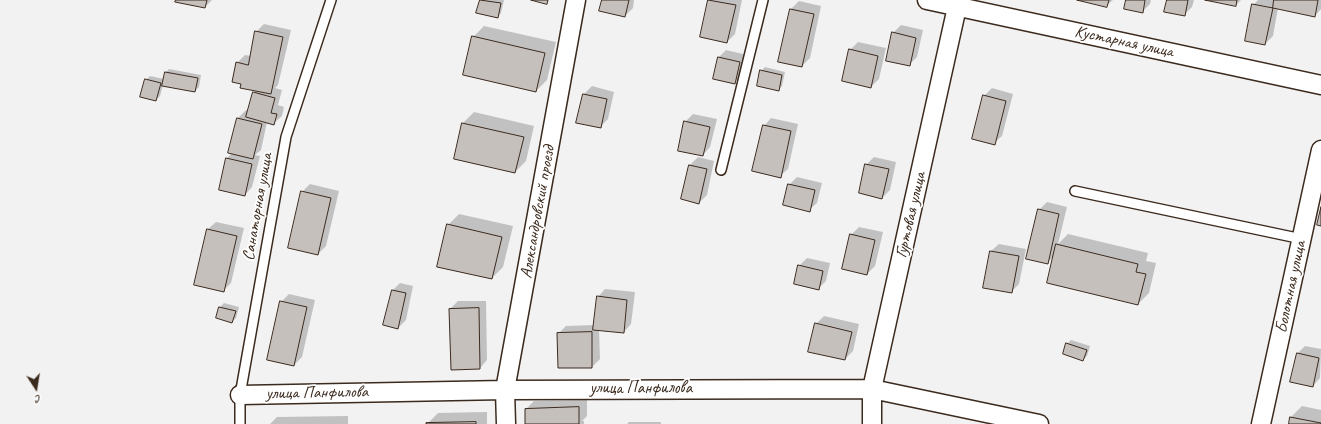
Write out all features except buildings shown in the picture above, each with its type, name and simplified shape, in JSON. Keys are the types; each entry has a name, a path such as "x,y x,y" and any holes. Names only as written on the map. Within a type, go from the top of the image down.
{"street":[{"name":"Александровский проезд","path":"506,424 505,390 576,0"},
{"name":"Кустарная улица","path":"927,0 1321,85"},
{"name":"Гуртовая улица","path":"872,424 872,389 957,7"},
{"name":"Болотная улица","path":"1261,424 1321,150"},
{"name":"улица Панфилова","path":"240,395 505,390 872,389 1039,424"}],"lane":[{"name":"Санаторная улица","path":"240,424 240,395 286,137 331,0"},
{"path":"721,170 763,0"},
{"path":"1075,191 1302,239"}]}
